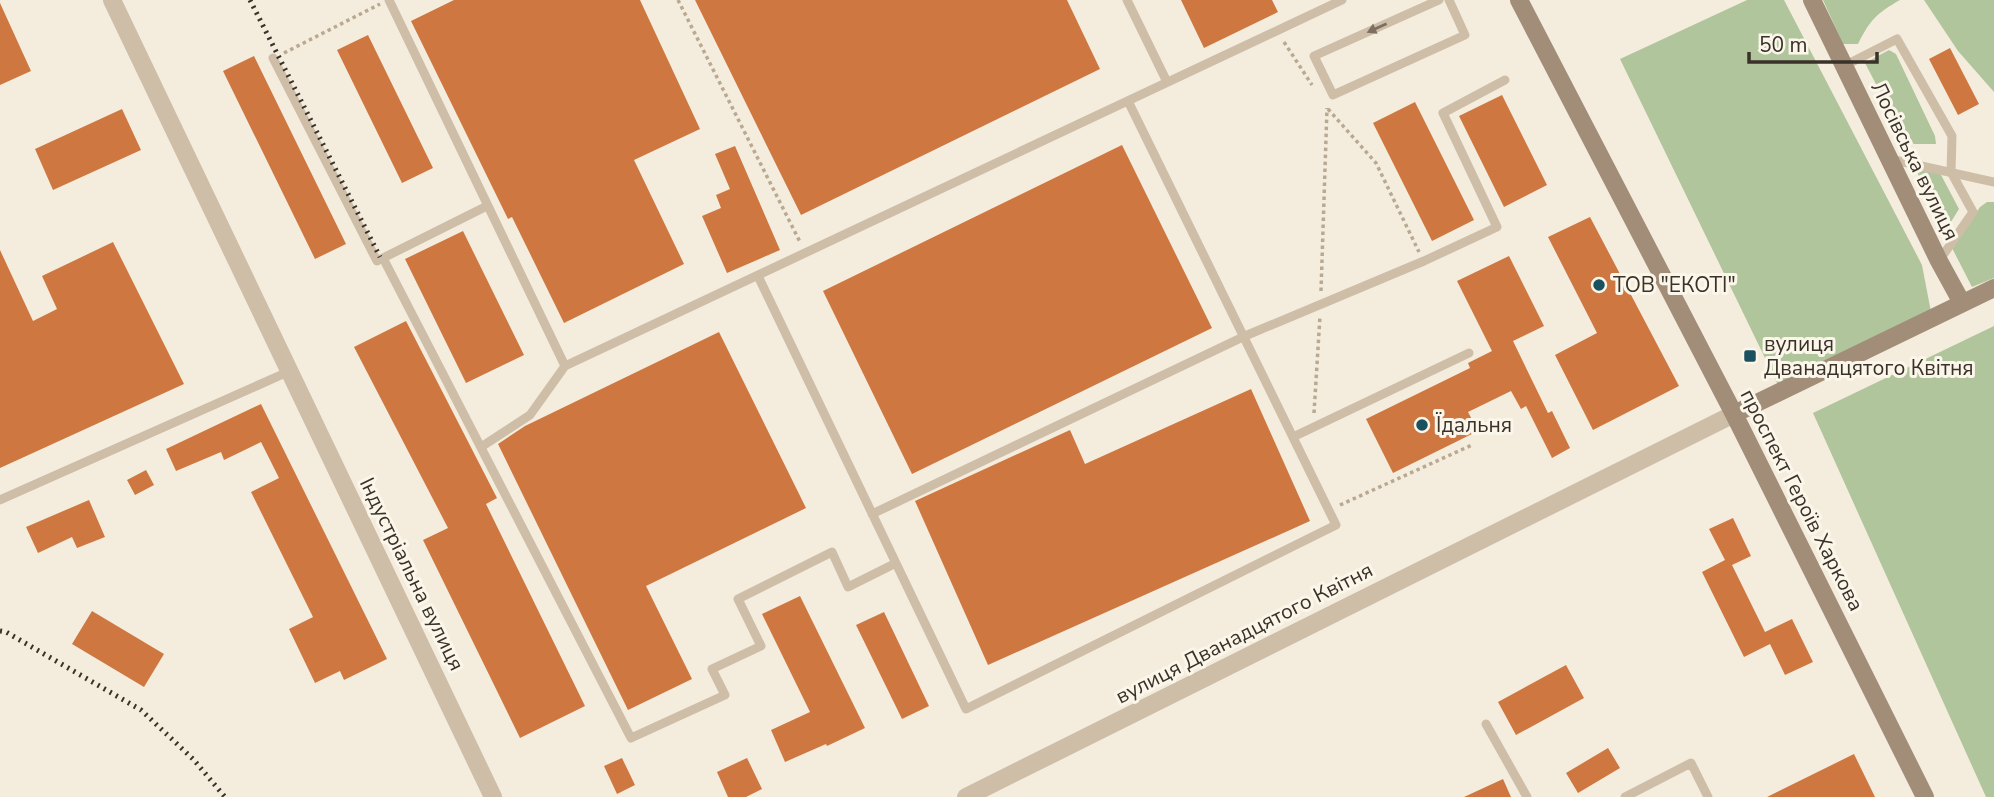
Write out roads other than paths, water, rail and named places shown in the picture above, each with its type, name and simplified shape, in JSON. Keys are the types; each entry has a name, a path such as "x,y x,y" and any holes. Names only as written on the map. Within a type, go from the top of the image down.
{"street":[{"name":"Індустріальна вулиця","path":"113,0 493,797"},
{"name":"проспект Героїв Харкова","path":"1519,0 1734,414 1925,797"},
{"name":"Лосівська вулиця","path":"1812,0 1962,303"},
{"name":"вулиця Дванадцятого Квітня","path":"966,797 1734,414 1994,288"}],"lane":[{"path":"388,0 565,366"},
{"path":"1127,0 1167,82"},
{"path":"481,447 530,415 565,366 1342,0"},
{"path":"1439,0 1314,56 1333,95 1465,35 1449,0"},
{"path":"1844,65 1896,39 1952,136 1951,172 1973,212 1939,261"},
{"path":"273,58 377,261 488,206"},
{"path":"872,514 1245,337 1497,227 1443,113 1504,79"},
{"path":"758,275 966,709 1336,525 1128,101"},
{"path":"1889,159 1994,182"},
{"path":"383,258 631,738 725,695 712,669 761,646 738,599 832,552 848,587 896,563"},
{"path":"1293,438 1469,354"},
{"path":"0,500 290,371"},
{"path":"1486,724 1527,797"},
{"path":"1625,797 1691,763 1708,797"}],"railway":[{"path":"250,0 380,257"},
{"path":"0,631 141,710 193,759 225,797"}],"place":[{"name":"ТОВ \"ЕКОТI\"","path":"1599,285"},
{"name":"вулиця Дванадцятого Квітня","path":"1750,356"},
{"name":"Їдальня","path":"1422,425"}]}
